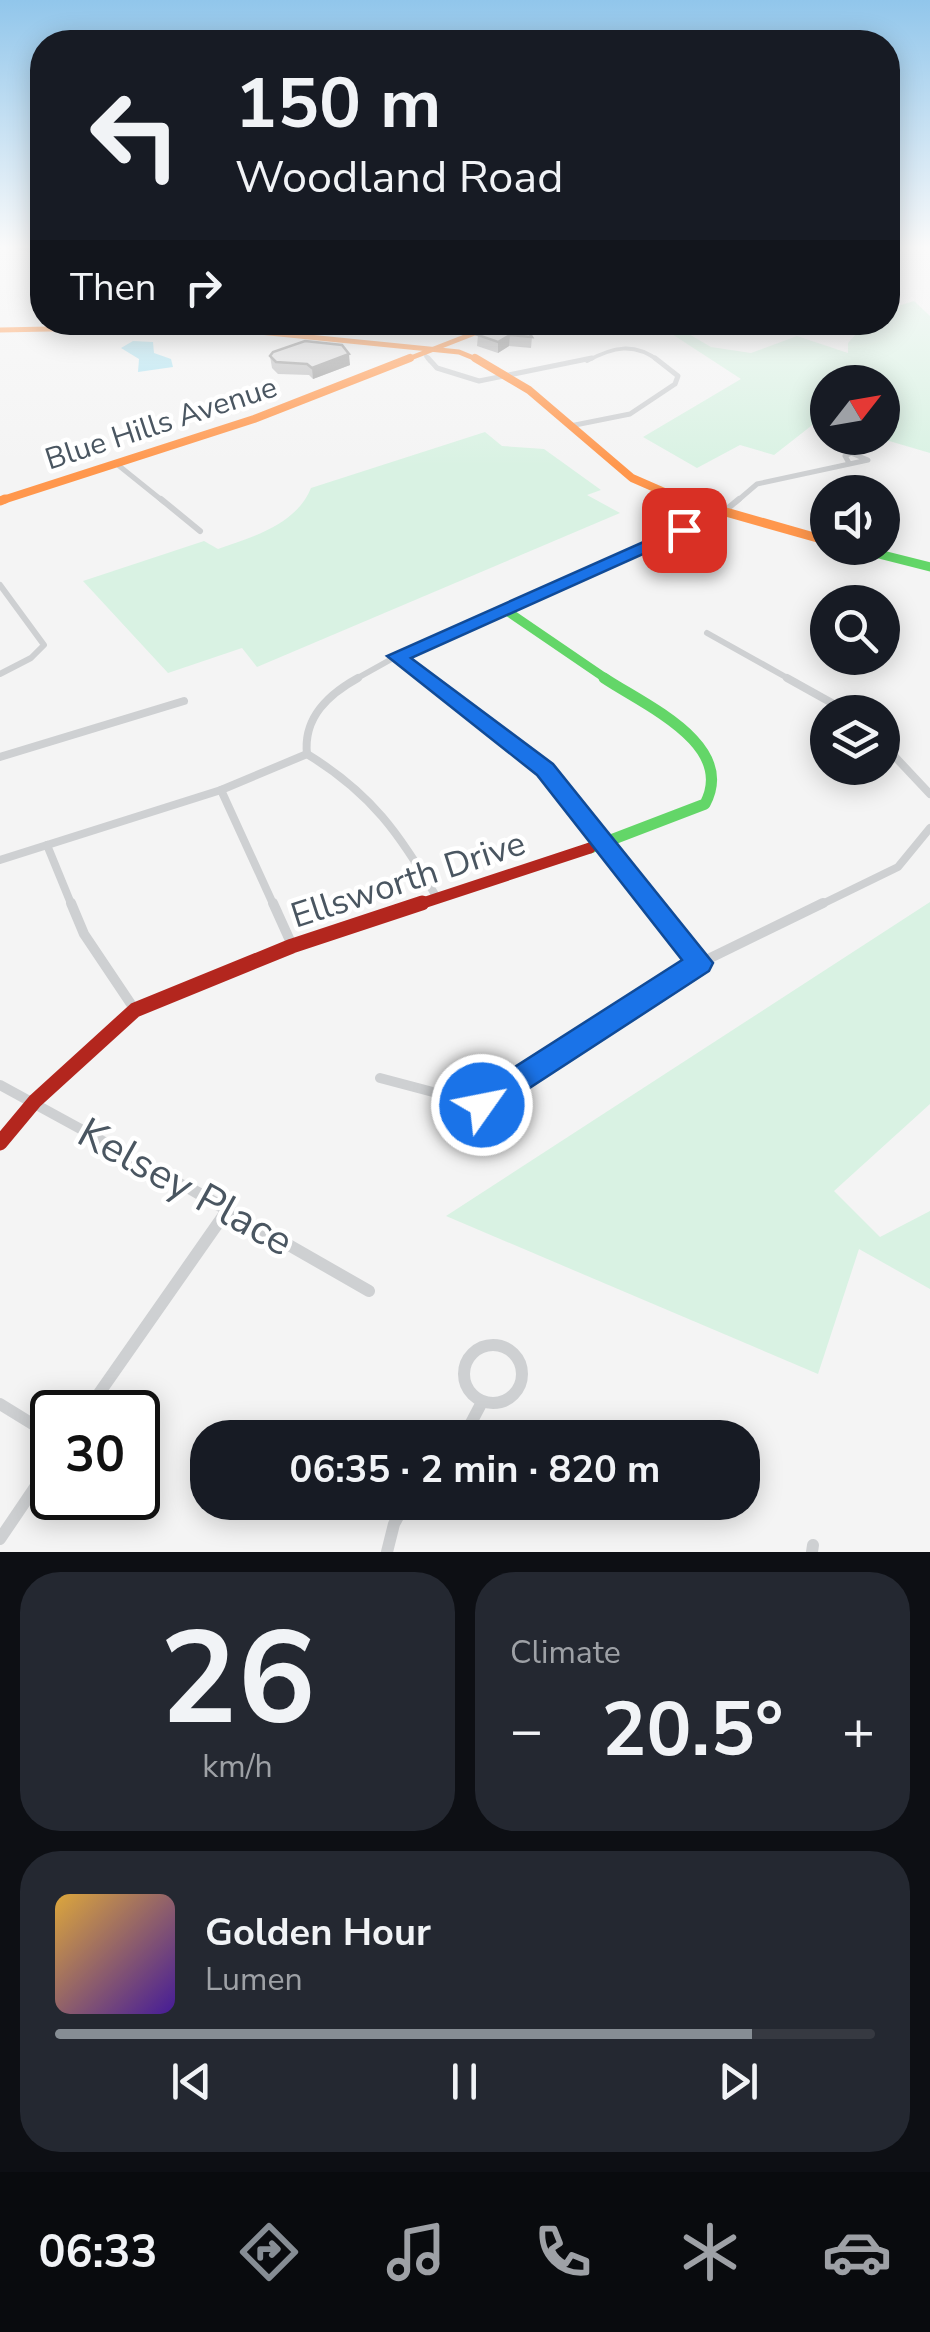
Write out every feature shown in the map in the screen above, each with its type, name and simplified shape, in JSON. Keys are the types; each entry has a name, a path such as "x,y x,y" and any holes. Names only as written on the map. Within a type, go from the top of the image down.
{"main road":[{"path":"0,330 30,329"},
{"path":"275,335 443,349 487,361 510,375 632,478 681,502 810,536"},
{"name":"Blue Hills Avenue","path":"0,501 243,425 474,335"},
{"path":"900,558 930,565"},
{"name":"Ellsworth Drive","path":"0,1143 35,1101 135,1010 292,946 604,843 705,804 716,788 716,767 697,741 504,609"}],"street":[{"path":"426,356 438,368 472,381 586,362 609,349 629,347 648,352 678,376 674,386 632,413 570,426"},
{"path":"306,754 305,737 316,711 333,692 397,656 720,514 757,484 833,470 848,463"},
{"path":"118,465 200,531"},
{"path":"0,585 44,645 31,658 0,674"},
{"path":"707,633 818,695"},
{"path":"397,656 545,770 700,963"},
{"path":"0,757 184,701"},
{"path":"0,860 220,790 306,754"},
{"path":"306,754 337,770 383,808 437,898"},
{"path":"900,762 930,794"},
{"path":"220,790 292,946"},
{"path":"380,1078 482,1105 700,963 898,867 930,828"},
{"path":"47,845 84,934 135,1010"},
{"name":"Kelsey Place","path":"0,1085 35,1101 369,1290"},
{"path":"101,1390 228,1209"},
{"path":"503,1345 517,1358 521,1378 518,1388 504,1402 482,1402 466,1383 466,1363 477,1348 503,1345"},
{"path":"473,1420 482,1402"},
{"path":"0,1404 30,1422"},
{"path":"0,1538 30,1494"},
{"path":"387,1552 396,1520"}],"green space":[{"path":"900,320 930,320 930,453 900,444 900,365 810,365 810,427 774,455 740,445 697,468 643,437 741,379 673,335 690,335 711,347 751,353 797,336 848,353 848,343 855,335 900,335"},
{"path":"485,432 502,446 544,449 601,490 587,495 620,513 257,667 242,648 168,673 83,581 204,541 218,549 245,540 284,520 304,501 311,488"},
{"path":"930,902 930,1104 834,1191 880,1237 930,1211 930,1289 859,1249 818,1374 446,1216"}],"water":[{"path":"133,341 153,342 154,353 171,359 173,367 138,372 139,359 121,348"}],"building":[{"path":"478,335 510,335 498,342"},
{"path":"305,341 342,345 349,354 312,368 307,364 276,362 270,356"}],"traffic: fast":[{"path":"900,559 930,567"},
{"path":"504,609 697,741 711,765 713,787 705,804 590,848"}],"traffic: slow":[{"path":"0,330 30,329"},
{"path":"289,335 459,352 529,390 632,478 704,508 810,536"},
{"path":"0,501 254,419 470,335"}],"traffic: jam":[{"path":"0,1143 35,1101 135,1010 292,946 590,848"}],"route":[{"path":"482,1105 700,963 545,770 397,656 684,530"}]}
